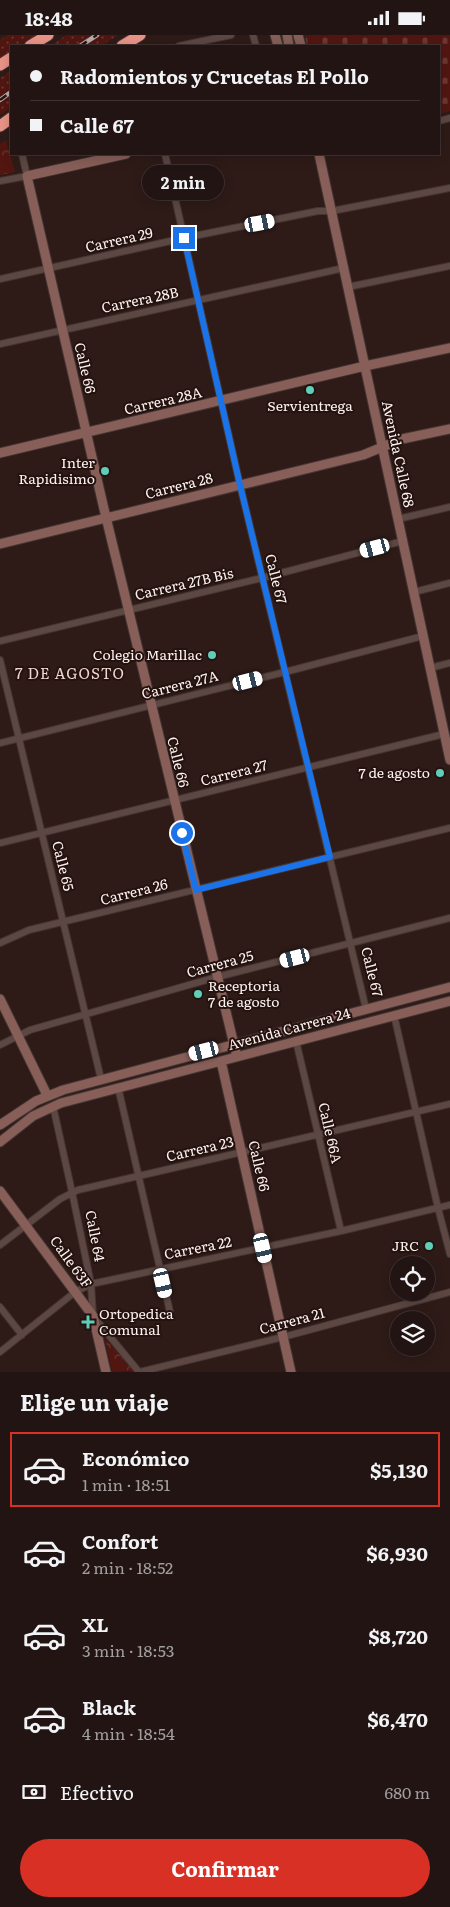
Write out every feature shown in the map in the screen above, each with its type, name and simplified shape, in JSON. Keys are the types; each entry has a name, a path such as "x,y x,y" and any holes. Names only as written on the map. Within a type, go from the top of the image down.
{"highway":[{"path":"32,45 48,35"},
{"path":"124,45 139,39"}],"main road":[{"path":"28,176 122,155"},
{"name":"Avenida Calle 68","path":"319,155 444,734 448,743 450,760"},
{"name":"Calle 66","path":"28,176 106,518 237,1057"},
{"name":"Carrera 28A","path":"0,453 365,366 450,348"},
{"name":"Carrera 28","path":"0,544 363,455 402,439 450,429"},
{"name":"Avenida Carrera 24","path":"0,1125 47,1095 100,1079 450,987"},
{"path":"0,999 47,1095"},
{"name":"Avenida Carrera 24","path":"0,1141 33,1116 52,1106 118,1087 450,1001"},
{"path":"221,1061 234,1044"},
{"name":"Calle 66","path":"221,1061 291,1372"},
{"name":"Calle 63F","path":"0,1191 93,1316"},
{"name":"Calle 64","path":"93,1316 106,1372"}],"street":[{"path":"183,45 231,35"},
{"name":"Calle 66","path":"22,155 28,176"},
{"name":"Calle 67","path":"165,155 240,485 366,1009"},
{"path":"0,181 28,176"},
{"name":"Carrera 29","path":"0,279 184,238 318,211 332,211 450,188"},
{"path":"348,287 450,266"},
{"name":"Carrera 28B","path":"0,344 344,268"},
{"path":"398,519 450,507"},
{"name":"Carrera 27B Bis","path":"0,641 262,578 403,541"},
{"path":"414,592 450,583"},
{"name":"Carrera 27A","path":"0,743 423,636"},
{"name":"Calle 65","path":"0,660 64,921 100,1079"},
{"path":"430,668 450,663"},
{"name":"Carrera 27","path":"0,843 444,734"},
{"name":"Carrera 26","path":"0,943 29,930 64,921 450,828"},
{"name":"Carrera 25","path":"0,1045 18,1035 218,977 450,918"},
{"path":"394,1015 450,1254"},
{"name":"Calle 66A","path":"296,1041 341,1231"},
{"path":"118,1087 170,1312"},
{"name":"Carrera 23","path":"0,1245 72,1192 450,1104"},
{"name":"Calle 64","path":"52,1106 72,1192 90,1283 93,1316"},
{"name":"Carrera 22","path":"0,1352 75,1292 90,1283 263,1248 450,1205"},
{"name":"Carrera 21","path":"140,1372 283,1337 450,1292"},
{"path":"0,1307 22,1335"},
{"name":"Calle 63F","path":"93,1316 140,1372"}],"green space":[{"path":"8,35 36,35 20,45 10,45 10,52 0,58 0,40"},
{"path":"67,35 118,35 103,45 51,45"},
{"path":"305,35 450,35 450,111 440,114 440,45 307,45"},
{"path":"10,72 10,109 0,115 0,78"},
{"path":"6,140 15,172 0,175 0,144"},
{"path":"105,1338 134,1371 112,1372"}],"railway":[{"path":"82,45 97,35"},
{"path":"0,100 10,93"}],"place":[{"name":"Servientrega","path":"310,390"},
{"name":"Inter Rapidisimo","path":"105,471"},
{"name":"Colegio Marillac","path":"212,655"},
{"name":"7 de agosto","path":"440,773"},
{"name":"Receptoria 7 de agosto","path":"198,994"},
{"name":"JRC","path":"429,1246"},
{"name":"Ortopedica Comunal","path":"88,1322"}],"district":[{"name":"7 DE AGOSTO","path":"70,674"}],"route":[{"path":"182,833 196,890 330,857 240,485 184,238"}]}
